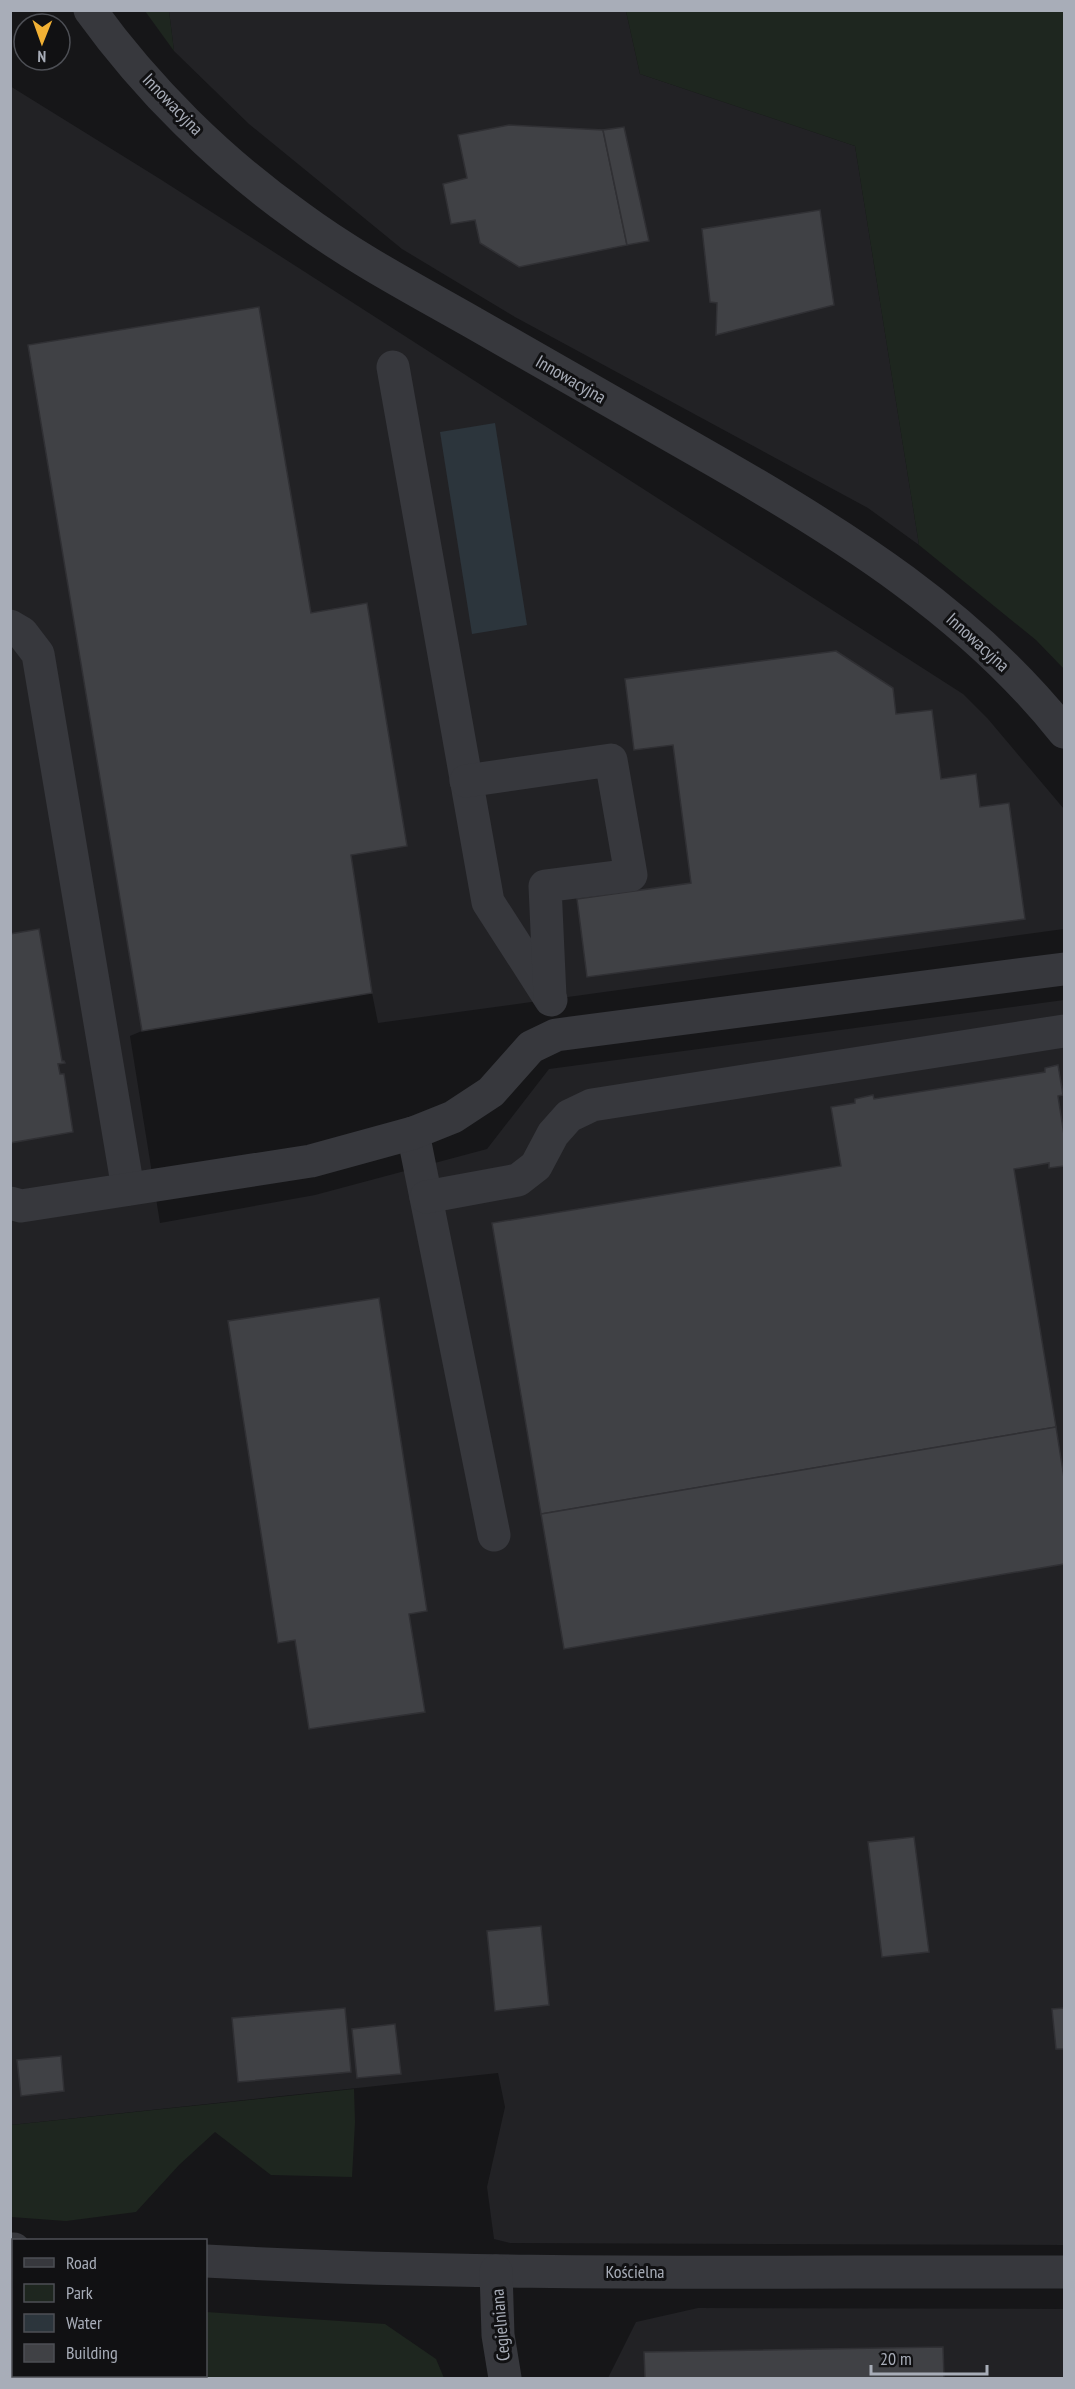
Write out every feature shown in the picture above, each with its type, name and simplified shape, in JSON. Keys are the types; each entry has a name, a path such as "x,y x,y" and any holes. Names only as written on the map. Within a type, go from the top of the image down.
{"street":[{"name":"Innowacyjna","path":"90,10 105,31 161,95 226,159 299,217 375,267 844,537 926,596 986,646 1042,703 1065,732"},
{"path":"393,366 488,902 551,1000"},
{"path":"10,626 22,633 38,654 128,1189"},
{"path":"466,781 611,760 631,875 545,886 551,1000 556,1035"},
{"path":"10,1203 21,1206 311,1161 413,1132 453,1117 491,1092 531,1047 556,1035 1065,969"},
{"path":"426,1197 518,1180 536,1166 553,1134 569,1116 592,1105 1065,1031"},
{"path":"413,1132 494,1535"},
{"name":"Kościelna","path":"207,2261 293,2266 496,2271 1065,2272"},
{"name":"Cegielniana","path":"496,2271 498,2336 505,2379"}],"shaded area":[{"path":"169,11 626,11 640,74 855,146 919,545 868,508 515,317 402,249 249,124 174,51"},
{"path":"10,86 160,179 963,694 988,719 1064,809 1064,929 378,1023 372,993 142,1031 130,1036 160,1223 315,1195 487,1149 549,1069 1064,1000 1064,2245 510,2243 494,2239 487,2187 505,2107 498,2073 11,2125"},
{"path":"698,2308 1064,2309 1064,2378 608,2378 636,2322"}],"green space":[{"path":"145,11 169,11 174,51"},
{"path":"626,11 1064,11 1064,669 1036,640 919,545 855,146 640,74"},
{"path":"354,2089 352,2177 271,2175 215,2132 179,2165 136,2212 66,2221 11,2217 11,2125"},
{"path":"10,2299 12,2299 12,2377 207,2377 207,2312 385,2324 436,2359 444,2378 11,2378"}],"water":[{"path":"495,423 527,625 472,634 440,432"}],"building":[{"path":"509,125 603,130 627,245 519,267 480,243 475,220 451,224 443,184 467,178 458,135"},
{"path":"624,127 649,241 627,245 603,130"},
{"path":"820,210 834,305 716,335 717,303 710,302 702,229"},
{"path":"259,307 311,613 367,603 407,846 351,855 372,993 142,1031 28,345"},
{"path":"836,651 893,688 896,714 932,710 941,779 976,774 980,807 1009,803 1025,919 587,977 577,899 691,883 673,745 634,750 625,679"},
{"path":"39,929 62,1061 65,1063 58,1064 60,1074 64,1074 73,1132 10,1143 10,934"},
{"path":"1058,1065 1063,1095 1058,1096 1064,1135 1064,1166 1049,1168 1049,1163 1014,1169 1056,1427 541,1514 492,1223 841,1166 831,1107 855,1103 855,1099 873,1095 874,1099 1045,1072 1045,1068"},
{"path":"379,1298 427,1611 409,1614 425,1712 309,1729 295,1640 278,1643 228,1321"},
{"path":"1056,1427 1064,1478 1064,1564 564,1649 541,1514"},
{"path":"914,1837 929,1952 882,1957 868,1842"},
{"path":"541,1926 549,2005 495,2011 487,1931"},
{"path":"345,2008 351,2072 238,2082 232,2018"},
{"path":"1064,2008 1064,2049 1056,2049 1052,2009"},
{"path":"395,2024 401,2074 357,2078 352,2029"},
{"path":"61,2056 64,2091 21,2096 17,2060"},
{"path":"943,2347 944,2378 645,2378 644,2352"}]}
